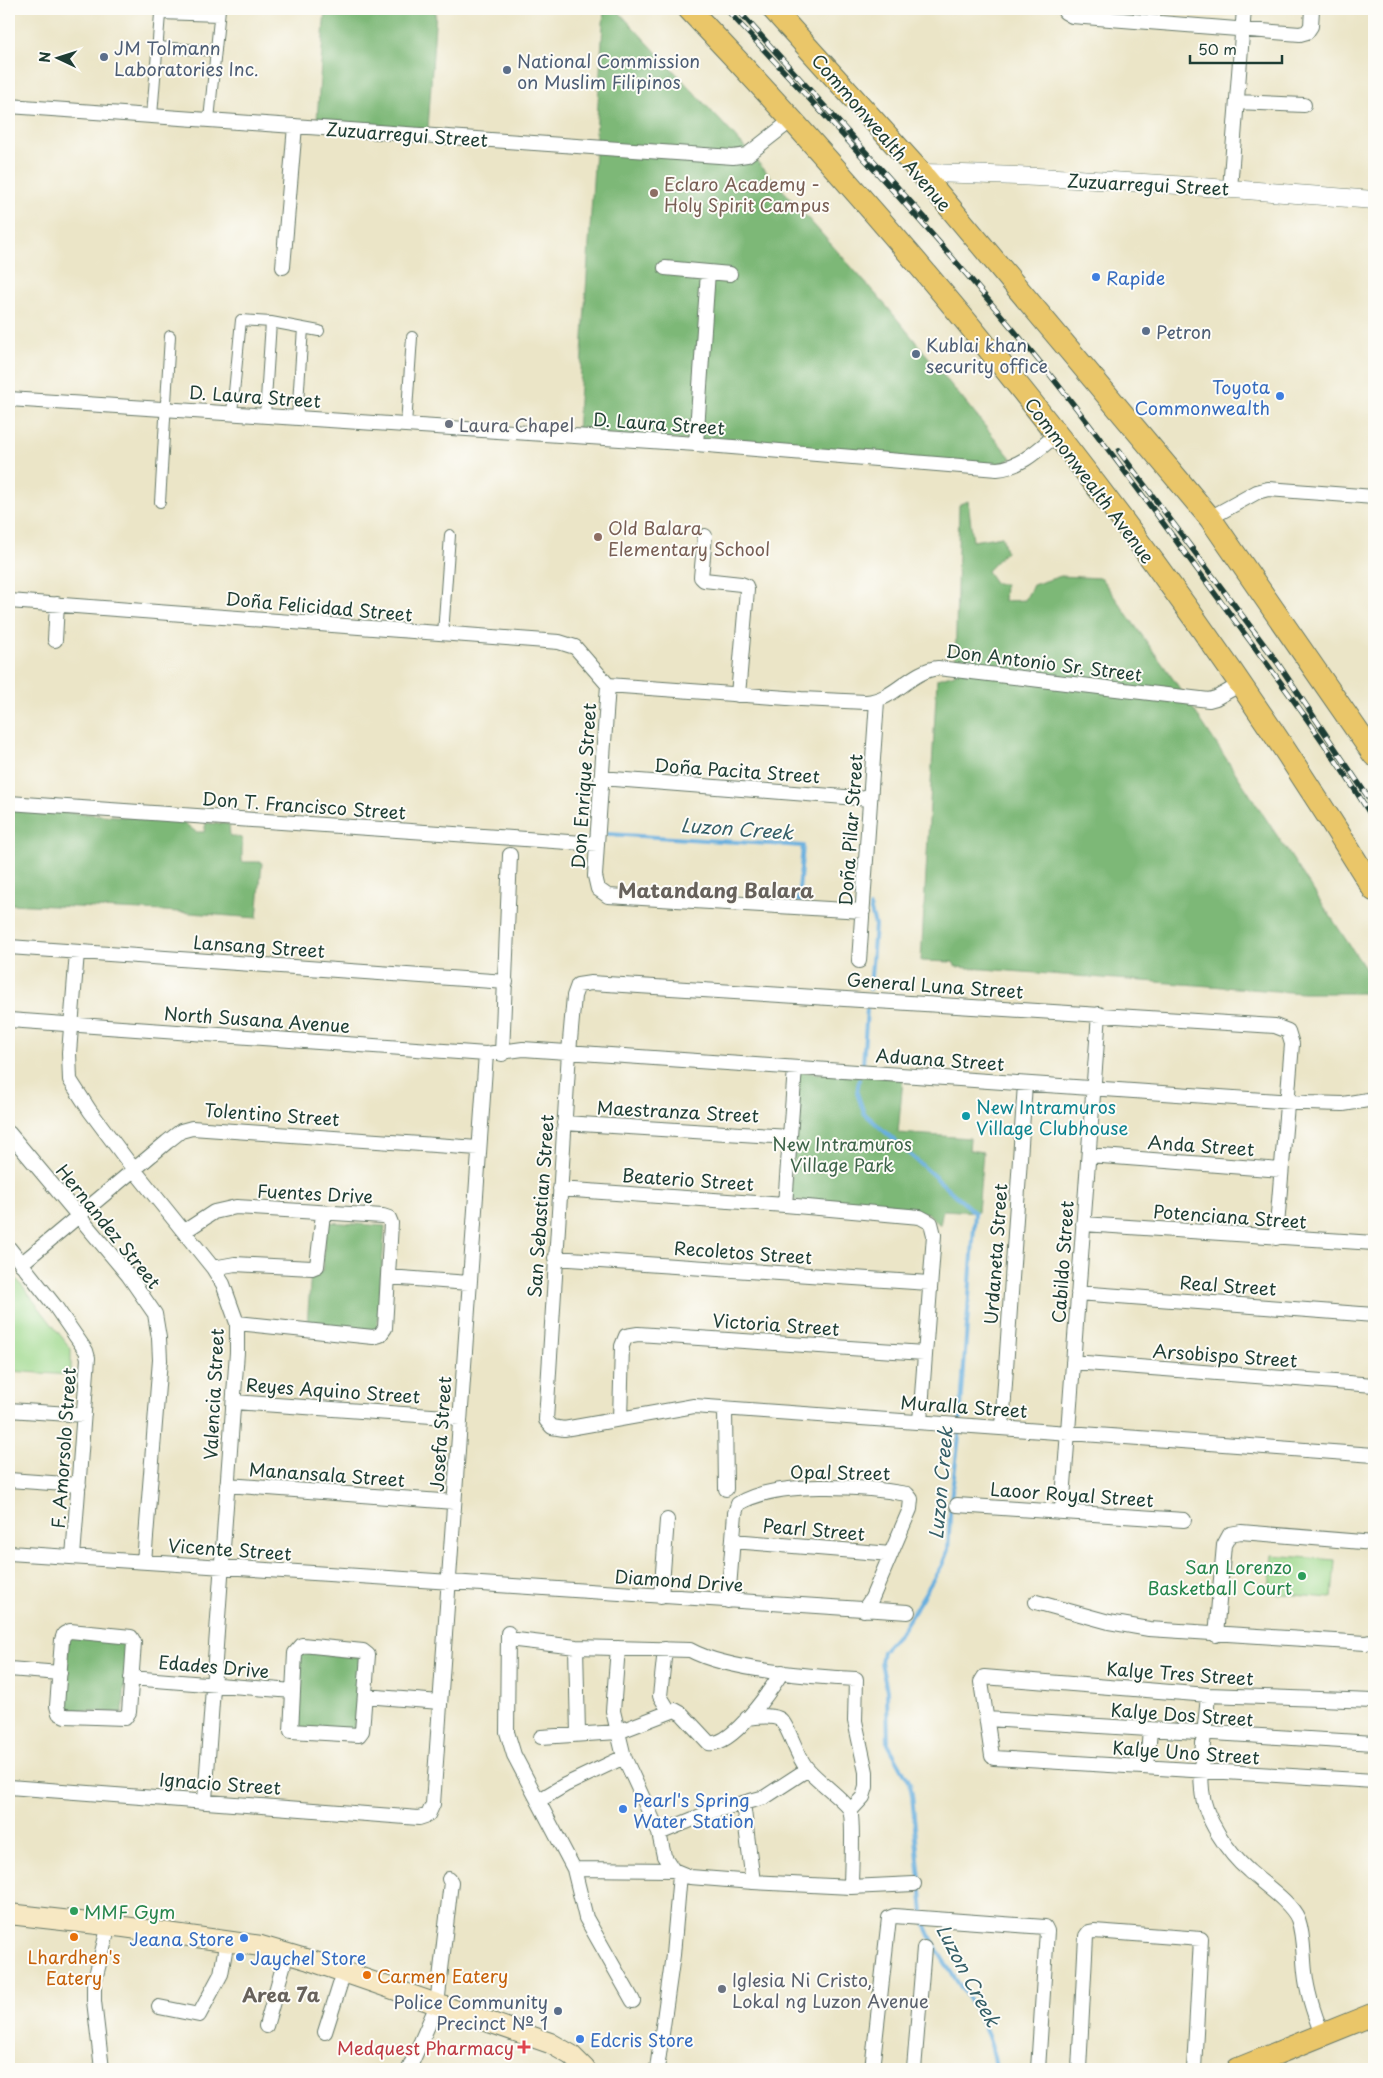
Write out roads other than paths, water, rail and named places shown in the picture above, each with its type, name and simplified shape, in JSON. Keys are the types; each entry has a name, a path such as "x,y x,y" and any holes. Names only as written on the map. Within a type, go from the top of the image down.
{"main road":[{"name":"Commonwealth Avenue","path":"689,9 793,119 952,302 1056,435 1242,684 1374,890"},
{"name":"Commonwealth Avenue","path":"773,9 920,173 1210,518 1374,755"},
{"path":"9,1914 227,1940 287,1953 550,2043 564,2050 585,2069"},
{"path":"1238,2069 1374,2014"}],"street":[{"path":"1230,189 1244,9"},
{"path":"1065,10 1072,16 1128,14 1243,29 1300,34 1307,32 1311,26 1312,9"},
{"path":"152,116 160,14 219,12 209,120"},
{"path":"157,47 216,51"},
{"path":"1237,102 1304,105"},
{"name":"Zuzuarregui Street","path":"9,106 741,157 747,155 793,119"},
{"path":"284,267 295,126"},
{"name":"Zuzuarregui Street","path":"920,173 992,175 1230,189 1374,200"},
{"path":"665,268 730,274"},
{"path":"696,444 708,272"},
{"path":"232,413 241,320 271,322 319,331"},
{"path":"265,416 271,322"},
{"path":"296,418 303,328"},
{"path":"160,502 170,336"},
{"path":"406,425 412,337"},
{"name":"D. Laura Street","path":"9,399 696,444 997,469 1009,467 1029,458 1056,435"},
{"path":"1210,518 1257,492 1268,489 1374,497"},
{"path":"443,634 450,535"},
{"path":"705,536 701,577 704,580 741,584 746,586 747,590 738,695"},
{"name":"Doña Felicidad Street","path":"9,601 569,644 575,647 608,685"},
{"path":"55,640 57,604"},
{"name":"Don Antonio Sr. Street","path":"877,701 923,670 938,668 1209,700 1242,684"},
{"path":"608,685 801,699 877,701"},
{"name":"Don Enrique Street","path":"608,685 595,876 598,889 608,896 863,911"},
{"name":"Doña Pilar Street","path":"859,961 877,701"},
{"name":"Doña Pacita Street","path":"601,778 870,799"},
{"name":"Don T. Francisco Street","path":"9,803 597,844"},
{"path":"502,1054 510,855"},
{"name":"Lansang Street","path":"9,947 506,982"},
{"name":"Valencia Street","path":"77,952 71,1025 70,1080 90,1112 213,1268 223,1284 236,1323 234,1402 220,1567 205,1800"},
{"name":"General Luna Street","path":"578,985 591,983 1275,1026 1288,1030 1292,1044 1286,1102"},
{"name":"San Sebastian Street","path":"552,1427 546,1420 545,1406 569,1052 574,996 578,985"},
{"name":"Cabildo Street","path":"1062,1512 1099,1014"},
{"name":"North Susana Avenue","path":"9,1020 502,1054"},
{"name":"Aduana Street","path":"502,1054 523,1049 1286,1102 1343,1104 1374,1099"},
{"name":"Josefa Street","path":"428,1815 433,1804 486,1054"},
{"path":"785,1205 795,1068"},
{"name":"Urdaneta Street","path":"1002,1428 1025,1084"},
{"path":"1276,1238 1286,1102"},
{"name":"Maestranza Street","path":"564,1123 790,1137"},
{"name":"Tolentino Street","path":"21,1264 181,1131 192,1128 478,1148"},
{"name":"Hernandez Street","path":"9,1133 128,1275 155,1314 160,1360 144,1562"},
{"name":"Anda Street","path":"1088,1155 1281,1170"},
{"name":"Beaterio Street","path":"560,1189 920,1217 931,1223 934,1234 929,1283"},
{"name":"Fuentes Drive","path":"185,1231 214,1212 236,1207 323,1214 383,1216 389,1218 391,1223 385,1328 380,1335 373,1337 236,1323"},
{"path":"213,1268 235,1264 312,1268 317,1266 323,1214"},
{"name":"Potenciana Street","path":"1084,1224 1374,1243"},
{"name":"F. Amorsolo Street","path":"9,1248 55,1306 86,1351 88,1366 73,1557"},
{"name":"Recoletos Street","path":"555,1258 929,1283"},
{"path":"388,1277 469,1282"},
{"path":"920,1422 929,1283"},
{"name":"Real Street","path":"1078,1293 1374,1315"},
{"name":"Victoria Street","path":"620,1419 622,1346 626,1336 638,1334 924,1353"},
{"name":"Arsobispo Street","path":"1073,1362 1374,1385"},
{"name":"Reyes Aquino Street","path":"234,1402 460,1418"},
{"name":"Muralla Street","path":"552,1427 564,1429 680,1407 953,1424 1374,1455"},
{"path":"9,1410 84,1415"},
{"path":"725,1410 726,1489"},
{"path":"9,1480 79,1485"},
{"name":"Manansala Street","path":"227,1485 454,1502"},
{"name":"Opal Street","path":"733,1541 738,1504 745,1500 787,1488 805,1487 907,1494 911,1499 910,1509 891,1554"},
{"name":"Laoor Royal Street","path":"957,1505 1184,1520"},
{"path":"661,1597 667,1520"},
{"path":"1216,1635 1224,1545 1230,1534 1241,1532 1374,1543"},
{"path":"728,1601 733,1541"},
{"name":"Pearl Street","path":"733,1541 891,1554"},
{"name":"Vicente Street","path":"9,1553 448,1582"},
{"path":"864,1610 891,1554"},
{"name":"Diamond Drive","path":"448,1582 908,1612"},
{"path":"1036,1602 1130,1627 1216,1635 1366,1643 1374,1641"},
{"name":"Edades Drive","path":"70,1631 131,1637 134,1642 128,1712 125,1718 65,1716 59,1713 60,1673 62,1640 64,1634 70,1631"},
{"path":"633,2001 609,1962 586,1918 574,1869 521,1772 507,1732 508,1636 576,1647 690,1650 718,1662 782,1672 856,1679 855,1721 866,1772 866,1787 863,1797 850,1811"},
{"name":"Edades Drive","path":"302,1645 362,1651 368,1655 362,1731 359,1735 294,1733 291,1728 293,1691 295,1653 302,1645"},
{"path":"576,1647 578,1734"},
{"path":"618,1648 613,1711 624,1757 660,1833 664,1856 677,1872 673,1955 657,2069"},
{"path":"665,1649 660,1696 669,1711"},
{"path":"9,1669 60,1673"},
{"path":"541,1737 618,1732 675,1710 682,1714 709,1743 726,1740 747,1718 782,1672"},
{"name":"Kalye Tres Street","path":"987,1719 980,1682 984,1677 1208,1695 1374,1701"},
{"name":"Edades Drive","path":"131,1678 293,1691"},
{"path":"1208,1695 1202,1772 1204,1800 1211,1818 1231,1852 1248,1871 1286,1904 1297,1918 1302,1937 1306,1986 1322,2034"},
{"path":"365,1696 440,1702"},
{"path":"747,1718 779,1718 786,1726 794,1747 808,1770 846,1803 850,1811 851,1887"},
{"name":"Kalye Dos Street","path":"987,1719 1374,1743"},
{"name":"Kalye Uno Street","path":"987,1719 992,1756 994,1758 1374,1782"},
{"path":"1147,1767 1150,1730"},
{"path":"538,1801 565,1785 624,1757"},
{"path":"660,1833 713,1811 764,1797 808,1770"},
{"name":"Ignacio Street","path":"9,1787 205,1800 419,1818 428,1815"},
{"path":"743,1803 753,1882"},
{"path":"574,1869 677,1872 753,1882 851,1887 914,1884"},
{"path":"409,2069 437,2005 451,1882 449,1879"},
{"path":"872,2069 891,1916 1046,1927 1038,2069"},
{"path":"102,2069 94,2001 94,1983 109,1925"},
{"path":"1078,2069 1086,1936 1089,1932 1094,1931 1201,1939 1194,2069"},
{"path":"159,2007 199,2015 221,1974 227,1940"},
{"path":"914,2069 924,1948"},
{"path":"266,2026 287,1953"},
{"path":"325,2032 344,1972"}],"waterway":[{"name":"Luzon Creek","path":"608,834 803,846 798,901 801,901"},
{"name":"Luzon Creek","path":"870,907 875,925 870,989"},
{"name":"Luzon Creek","path":"863,1064 867,1009"},
{"name":"Luzon Creek","path":"859,1080 857,1093 864,1113 975,1213 960,1422"},
{"name":"Luzon Creek","path":"923,1913 910,1783 888,1744 887,1691 881,1662 883,1651 903,1629 942,1565 948,1550 951,1499 960,1429"},
{"name":"Luzon Creek","path":"925,1923 933,1942 985,2030 992,2049 996,2069"}],"railway":[{"path":"726,9 929,232 1054,380 1139,490 1281,682 1374,820"},
{"path":"737,9 927,220"},
{"path":"1119,451 1277,662 1374,806"}],"place":[{"name":"JM Tolmann Laboratories Inc.","path":"104,57"},
{"name":"National Commission on Muslim Filipinos","path":"507,70"},
{"name":"Eclaro Academy - Holy Spirit Campus","path":"654,193"},
{"name":"Rapide","path":"1096,277"},
{"name":"Petron","path":"1146,331"},
{"name":"Kublai khan security office","path":"916,354"},
{"name":"Toyota Commonwealth","path":"1280,396"},
{"name":"Laura Chapel","path":"449,424"},
{"name":"Old Balara Elementary School","path":"598,537"},
{"name":"New Intramuros Village Clubhouse","path":"966,1116"},
{"name":"San Lorenzo Basketball Court","path":"1302,1576"},
{"name":"Pearl's Spring Water Station","path":"623,1809"},
{"name":"MMF Gym","path":"74,1911"},
{"name":"Lhardhen's Eatery","path":"74,1937"},
{"name":"Jeana Store","path":"244,1938"},
{"name":"Jaychel Store","path":"240,1957"},
{"name":"Carmen Eatery","path":"367,1975"},
{"name":"Iglesia Ni Cristo, Lokal ng Luzon Avenue","path":"722,1989"},
{"name":"Police Community Precinct № 1","path":"558,2011"},
{"name":"Edcris Store","path":"580,2039"},
{"name":"Medquest Pharmacy","path":"524,2047"}],"district":[{"name":"Matandang Balara","path":"716,890"},
{"name":"Area 7a","path":"281,1994"}],"park label":[{"name":"New Intramuros Village Park","path":"842,1153"}]}
